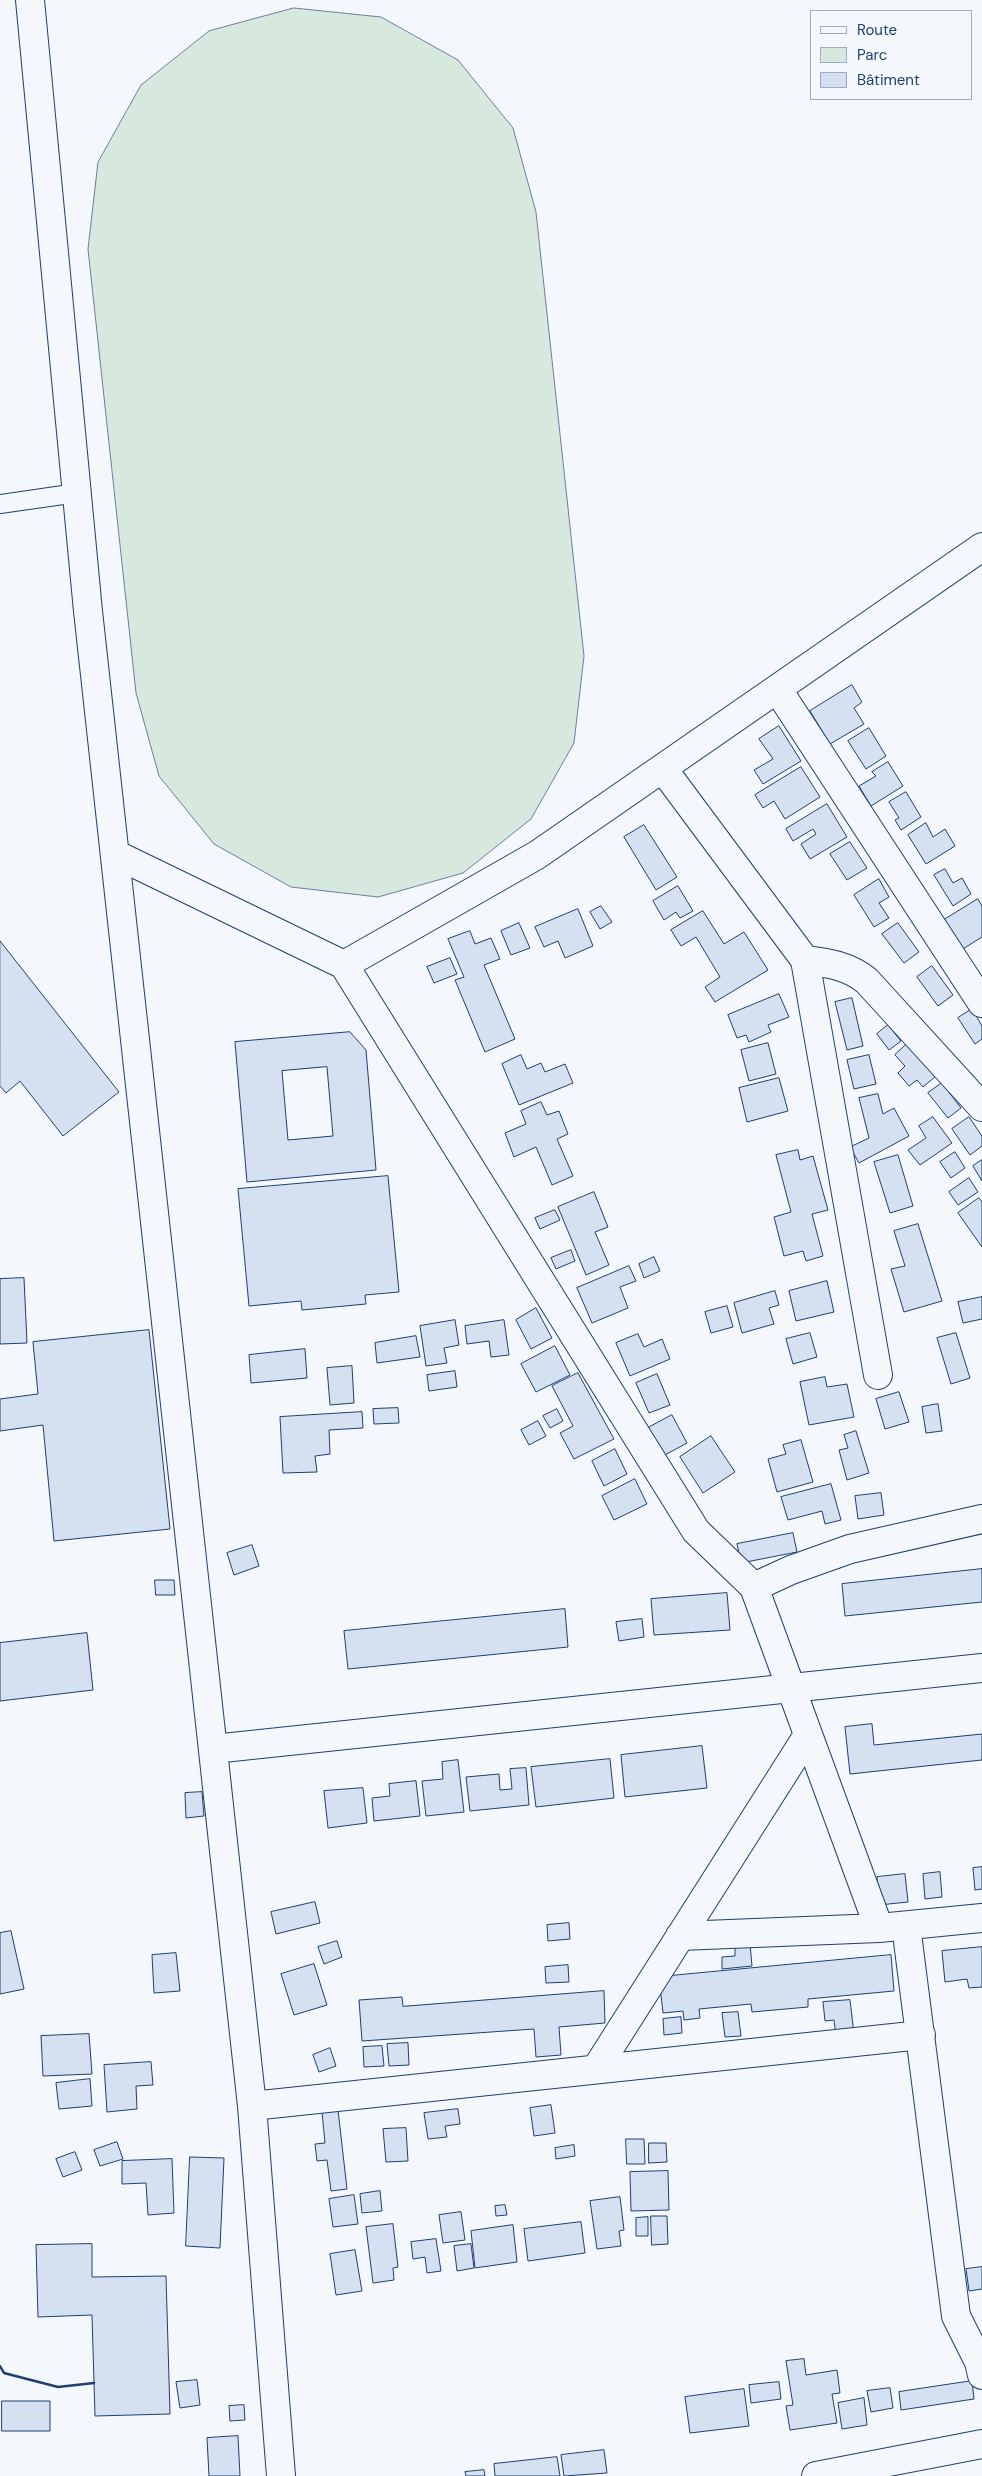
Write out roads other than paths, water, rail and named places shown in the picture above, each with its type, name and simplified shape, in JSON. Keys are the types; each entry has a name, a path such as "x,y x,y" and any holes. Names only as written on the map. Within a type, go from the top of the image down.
{"street":[{"path":"30,0 77,493 115,854 252,2106 281,2476"},
{"path":"344,966 537,855 982,547"},
{"path":"778,690 982,1003"},
{"path":"663,768 805,960 878,1375"},
{"path":"115,854 344,966 696,1531 754,1588 879,1928"},
{"path":"805,960 834,964 855,971 867,981 982,1107"},
{"path":"754,1588 791,1570 850,1549 982,1519"},
{"path":"213,1749 982,1668"},
{"path":"596,2069 808,1735"},
{"path":"680,1936 879,1928 982,1918"},
{"path":"906,1926 956,2316 979,2362 982,2374"},
{"path":"252,2106 921,2035"},
{"path":"816,2476 982,2444"}],"lane":[{"path":"0,504 77,493"}]}
